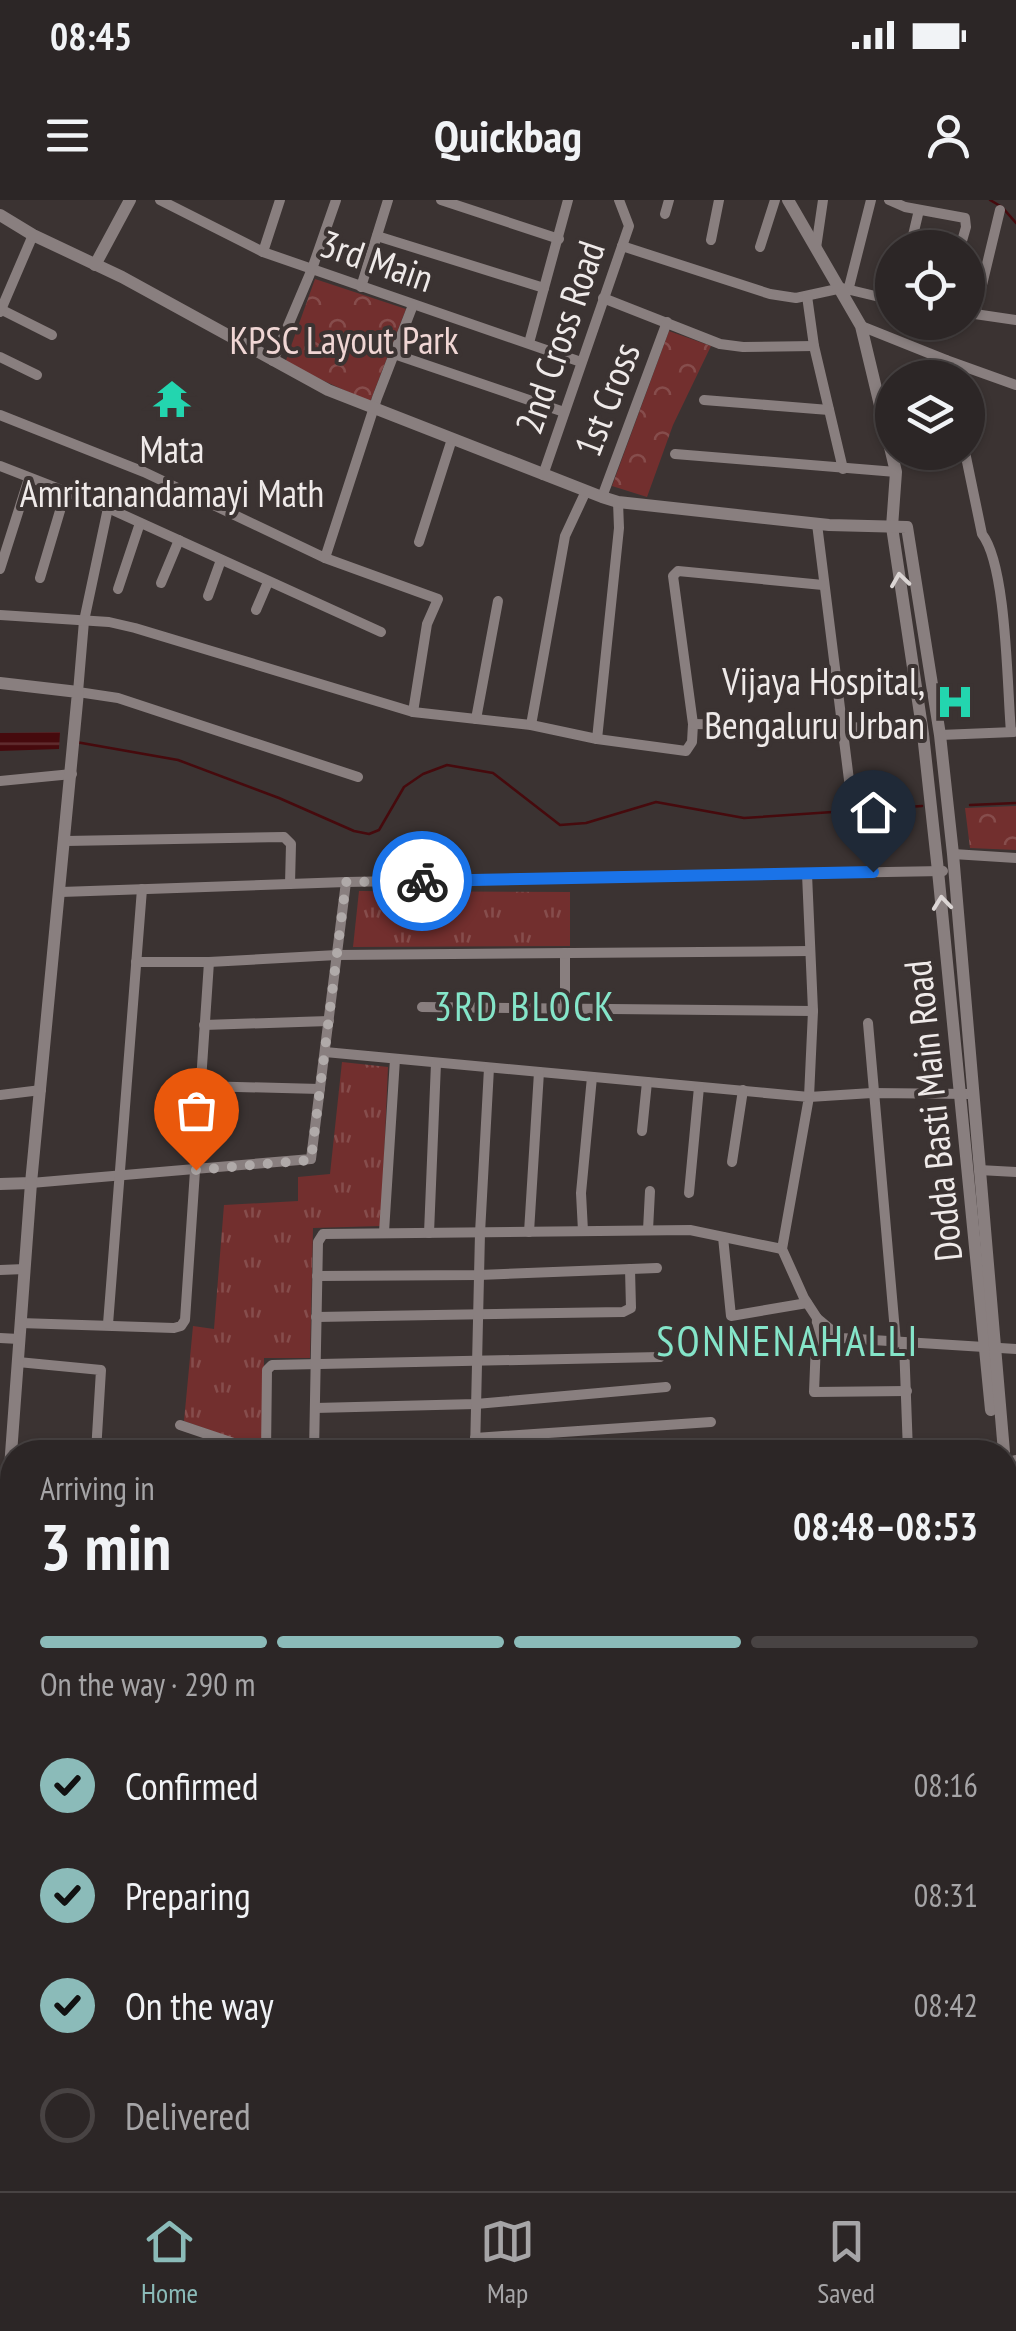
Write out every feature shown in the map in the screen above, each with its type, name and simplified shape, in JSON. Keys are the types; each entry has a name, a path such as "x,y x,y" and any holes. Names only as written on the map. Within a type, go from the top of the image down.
{"street":[{"path":"95,265 130,200"},
{"name":"3rd Main","path":"160,200 262,252 580,362"},
{"path":"262,252 280,200"},
{"path":"274,362 336,200"},
{"path":"360,287 388,200"},
{"path":"441,200 558,238"},
{"path":"528,343 568,200"},
{"name":"2nd Cross Road","path":"543,475 622,246 628,219 619,200"},
{"path":"666,214 669,200"},
{"path":"712,240 719,200"},
{"path":"760,248 775,200"},
{"name":"Dodda Basti Main Road","path":"788,200 845,290 861,326 896,472 892,527 923,734 1002,1440"},
{"path":"816,249 824,200"},
{"path":"845,290 871,200"},
{"path":"890,200 965,218 965,230"},
{"path":"915,230 920,210"},
{"path":"985,263 1000,210"},
{"path":"0,215 328,390 602,497 817,524 907,527"},
{"path":"33,235 0,310 52,336"},
{"path":"377,236 544,288"},
{"path":"622,246 770,294 796,298 845,290 875,296"},
{"path":"807,296 814,346 843,469"},
{"path":"604,298 729,346 814,346"},
{"path":"324,558 413,305"},
{"path":"985,315 1016,320"},
{"name":"1st Cross","path":"602,497 668,322"},
{"path":"861,326 946,360"},
{"path":"394,354 564,412"},
{"path":"0,358 37,375"},
{"path":"985,374 1016,385"},
{"path":"704,400 829,410"},
{"path":"0,417 144,472 324,558 438,599 428,624 412,712"},
{"path":"419,542 452,439"},
{"path":"675,454 896,472"},
{"path":"0,466 108,508 381,632"},
{"path":"894,497 907,527 940,735 1013,732 999,587 989,543 982,534 969,470"},
{"path":"0,569 30,478"},
{"path":"531,724 565,536 586,491"},
{"path":"40,578 65,494"},
{"path":"598,740 619,528 618,502"},
{"path":"10,1440 84,621 108,508"},
{"path":"118,589 140,522"},
{"path":"817,524 850,788"},
{"path":"161,582 179,540"},
{"path":"208,596 222,560"},
{"path":"0,615 135,628 412,712 531,724 598,740 686,751 692,742 693,724 674,576 678,572 823,585"},
{"path":"256,610 268,582"},
{"path":"476,719 498,601"},
{"path":"0,684 118,698 358,777"},
{"path":"693,724 842,725 923,734"},
{"name":"Dodda Basti Main Road","path":"940,735 953,854 966,1094 979,1170 995,1440"},
{"path":"0,781 73,767"},
{"path":"66,841 284,837 291,844 290,884"},
{"path":"953,854 1016,858"},
{"path":"61,892 954,870"},
{"path":"808,874 812,1011 808,1097 782,1249 816,1318 841,1338 1016,1349"},
{"path":"0,1184 311,1160 346,882"},
{"path":"108,1324 142,888"},
{"path":"136,962 337,955 810,951"},
{"path":"565,953 565,1008"},
{"path":"20,1322 174,1328 185,1320 209,962"},
{"path":"422,1007 812,1011"},
{"path":"204,1025 328,1022"},
{"path":"868,1023 872,1092 907,1391 908,1440"},
{"path":"325,1052 808,1097 872,1092 966,1094"},
{"path":"384,1232 395,1059"},
{"path":"429,1233 436,1063"},
{"path":"489,1068 475,1438 711,1422"},
{"path":"530,1232 540,1072"},
{"path":"583,1231 581,1193 592,1077"},
{"path":"642,1131 647,1082"},
{"path":"199,1086 320,1089"},
{"path":"689,1193 699,1086"},
{"path":"0,1096 42,1090"},
{"path":"732,1162 743,1090"},
{"path":"979,1170 1016,1172"},
{"path":"648,1230 650,1191"},
{"path":"314,1440 318,1242 323,1234 690,1230 782,1249"},
{"path":"723,1237 731,1316 807,1303"},
{"path":"317,1276 658,1268"},
{"path":"316,1317 628,1310 630,1269"},
{"path":"0,1270 24,1270"},
{"path":"816,1318 816,1393 907,1391"},
{"path":"0,1338 19,1339"},
{"path":"264,1440 268,1368 272,1365 660,1357"},
{"path":"18,1362 100,1370 97,1440"},
{"path":"315,1408 476,1404 666,1387"},
{"path":"180,1425 226,1440"}],"green space":[{"name":"KPSC Layout Park","path":"315,279 406,309 370,402 285,363"},
{"path":"669,331 711,346 673,425 647,497 612,486"},
{"path":"1016,806 1016,850 970,848 965,808"},
{"path":"359,891 570,892 570,946 353,947"},
{"path":"342,1062 388,1067 381,1226 313,1228 310,1358 264,1358 263,1440 238,1440 184,1421 193,1326 214,1329 224,1205 298,1201 298,1177 330,1174"}],"shaded area":[{"path":"60,732 59,749 0,751 0,733"}],"waterway":[{"path":"990,200 1016,223"},
{"path":"76,742 178,760 369,834 379,830 404,787 447,765 493,773 560,825 586,823 656,802 744,818 922,806"},
{"path":"970,805 1016,803"}],"way so far":[{"path":"196,1170 311,1160 346,882 422,881"}],"place":[{"name":"Mata Amritanandamayi Math","path":"172,399"},
{"name":"Vijaya Hospital, Bengaluru Urban","path":"955,702"}],"district":[{"name":"3RD BLOCK","path":"525,1006"},
{"name":"SONNENAHALLI","path":"788,1340"}],"route":[{"path":"422,881 873,872"}]}
